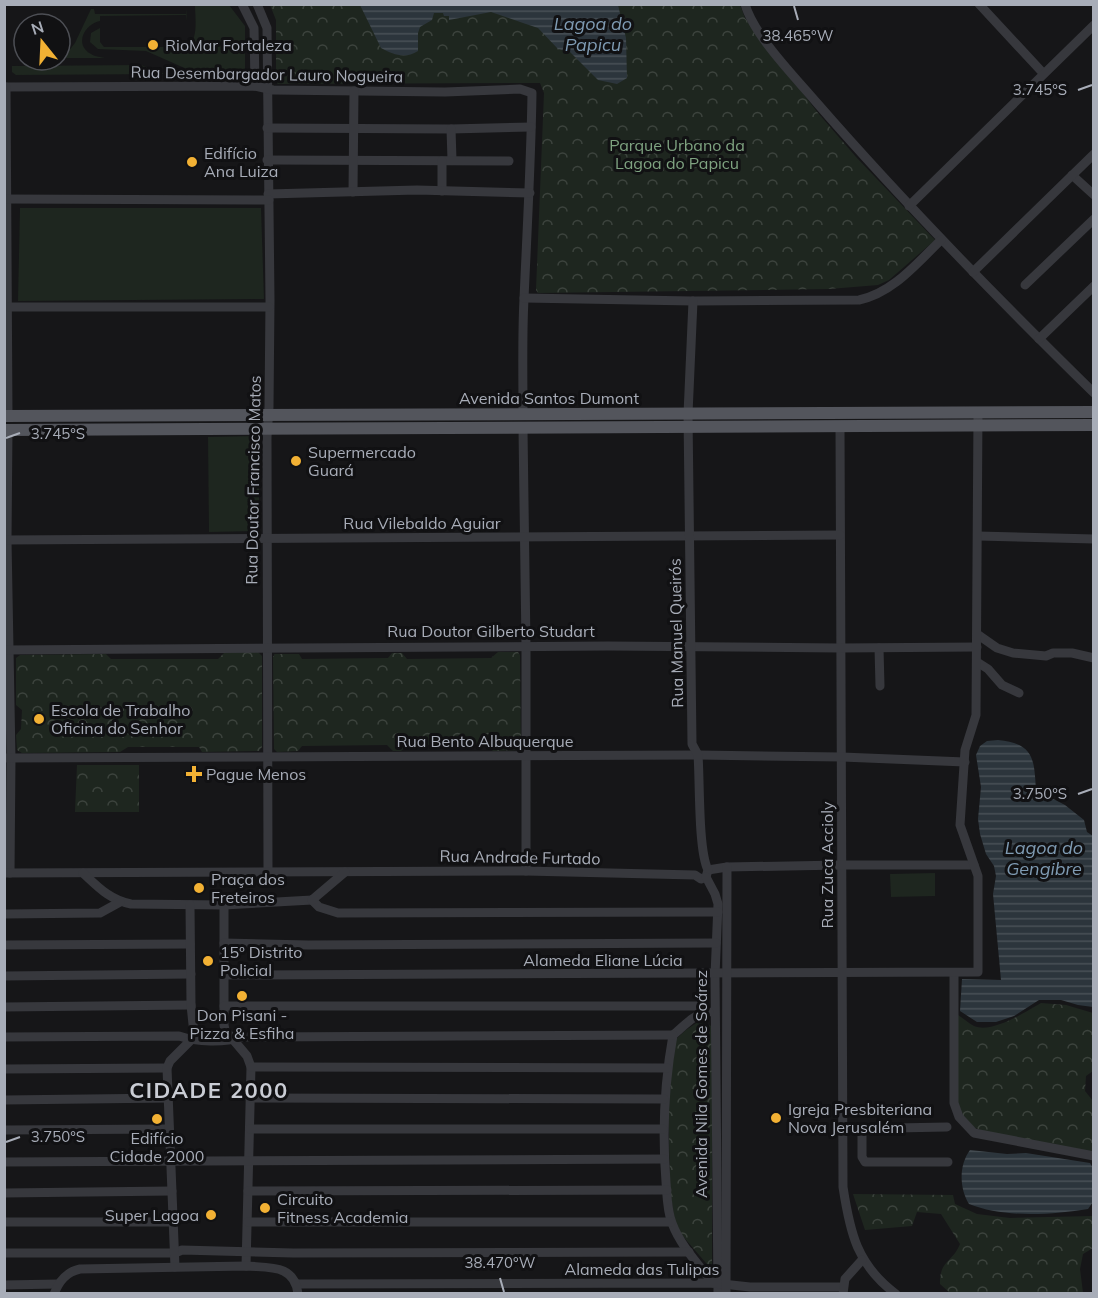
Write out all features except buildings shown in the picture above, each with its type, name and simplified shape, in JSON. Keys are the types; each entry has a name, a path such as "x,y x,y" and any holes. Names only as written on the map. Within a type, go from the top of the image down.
{"main road":[{"name":"Avenida Santos Dumont","path":"6,430 840,427 1093,412"},
{"path":"398,414 398,429"},
{"name":"Avenida Santos Dumont","path":"6,416 688,414 978,420 1094,426"},
{"path":"419,415 419,429"},
{"path":"144,416 144,429"}],"street":[{"path":"242,4 254,28 255,86"},
{"name":"Rua Doutor Francisco Matos","path":"257,4 267,28 268,872"},
{"path":"745,4 758,31 800,83 909,206 1094,393"},
{"path":"979,4 1043,73"},
{"path":"909,206 1094,25"},
{"name":"Rua Desembargador Lauro Nogueira","path":"5,87 255,86 267,90 445,92 520,89 532,93 531,127"},
{"path":"5,87 9,307 6,416"},
{"path":"353,192 354,91"},
{"path":"267,128 531,127 524,298 523,413"},
{"path":"452,129 452,160"},
{"path":"973,272 1094,154"},
{"path":"267,160 509,160"},
{"path":"442,161 442,191"},
{"path":"1072,175 1094,195"},
{"path":"6,199 269,197 353,192 530,193"},
{"path":"1025,285 1094,219"},
{"path":"524,298 693,301 859,300 891,287 941,240"},
{"path":"1039,339 1094,286"},
{"name":"Rua Manuel Queirós","path":"693,301 688,414 692,744 698,755 705,870"},
{"path":"9,307 269,307"},
{"path":"705,870 727,867 974,865 960,825 966,744 976,715 978,420"},
{"name":"Rua Zuca Accioly","path":"840,427 843,1187 846,1209 862,1260"},
{"path":"523,429 526,872"},
{"path":"6,430 7,873"},
{"name":"Rua Vilebaldo Aguiar","path":"6,540 840,535"},
{"path":"978,536 1094,539"},
{"path":"977,634 997,648 1013,653 1046,656 1053,653 1072,653 1094,658"},
{"name":"Rua Doutor Gilberto Studart","path":"7,650 526,646 977,647"},
{"path":"879,648 880,686"},
{"path":"977,662 988,669 1002,685 1019,693"},
{"name":"Rua Bento Albuquerque","path":"8,758 698,755 843,757 965,762"},
{"name":"Alameda Eliane Lúcia","path":"224,975 976,974 979,969 978,876 974,865"},
{"name":"Avenida Nila Gomes de Soárez","path":"720,1288 727,867"},
{"path":"705,870 718,885 726,900"},
{"name":"Rua Andrade Furtado","path":"7,873 526,872 695,875 699,878 705,870"},
{"name":"Avenida Nila Gomes de Soárez","path":"705,870 715,894 718,912 715,1013 720,1288"},
{"path":"83,873 107,896 120,902 224,905 312,900 345,872"},
{"path":"312,900 319,907 338,913 718,912"},
{"path":"4,914 100,913 120,902"},
{"path":"175,1267 167,1068 170,1061 194,1034 191,1005 190,905"},
{"path":"224,905 225,1030 247,1056 251,1067 246,1266"},
{"path":"224,943 716,943"},
{"path":"4,945 190,944"},
{"path":"4,976 191,974"},
{"path":"954,974 954,1103 959,1117 974,1133 1094,1156"},
{"path":"4,1007 191,1005"},
{"path":"224,1006 697,1006 705,1012 715,1013"},
{"path":"4,1037 179,1036 191,1040 233,1040 241,1037 673,1035 705,1012"},
{"path":"673,1035 667,1068 663,1129 671,1222 688,1252 720,1288"},
{"path":"251,1067 667,1068"},
{"path":"4,1069 167,1068"},
{"path":"4,1100 169,1098"},
{"path":"250,1098 664,1099"},
{"path":"842,1129 947,1127"},
{"path":"862,1128 862,1157 865,1162 948,1162"},
{"path":"4,1130 169,1129"},
{"path":"250,1129 663,1129"},
{"path":"4,1162 664,1159"},
{"path":"248,1191 667,1190"},
{"path":"4,1193 172,1191"},
{"path":"4,1222 173,1222"},
{"path":"248,1222 671,1222"},
{"path":"4,1253 174,1254 182,1250 688,1252"},
{"path":"843,1290 845,1279 862,1260 896,1293"},
{"path":"4,1285 56,1289 67,1274 80,1269 246,1266 278,1269 289,1274 298,1288"},
{"name":"Alameda das Tulipas","path":"298,1288 750,1287 843,1290"}],"green space":[{"path":"195,5 229,5 245,26 245,73 198,74 146,51 98,49 90,42 91,33 100,28 100,42 104,47 187,47 191,44 195,34"},
{"name":"Parque Urbano da Lagoa do Papicu","path":"270,5 740,5 745,18 818,113 856,157 935,240 889,280 878,285 829,289 538,293 536,290 544,93 540,83 278,84 276,82 276,20"},
{"path":"186,8 187,21 186,15 100,16 100,21 89,26 82,40 86,50 94,56 105,58 72,58 72,47 91,9 94,9 95,14 186,14"},
{"path":"141,65 165,74 16,75 12,72 72,72 72,66"},
{"path":"20,208 261,208 264,299 18,301"},
{"path":"257,436 259,438 259,531 209,532 208,437"},
{"path":"225,652 258,652 262,656 262,747 259,751 202,752 199,747 128,747 120,752 22,753 17,750 16,735 21,729 22,710 16,705 16,658 20,655 106,654 111,659 218,659"},
{"path":"498,652 518,652 520,655 521,748 518,750 493,751 487,745 407,745 401,751 393,751 387,745 302,746 298,751 277,752 274,749 273,657 275,654 299,654 302,659 388,658 392,653 402,653 407,659 491,658"},
{"path":"77,765 139,765 139,812 75,812"},
{"path":"935,873 935,896 891,897 890,874"},
{"path":"1041,1003 1066,1005 1093,1013 1093,1071 1086,1076 1085,1091 1093,1101 1093,1152 983,1131 971,1126 958,1111 958,1015 974,1026 990,1027 1008,1021"},
{"path":"698,1022 712,1026 712,1270 681,1234 675,1222 670,1190 668,1090 675,1040"},
{"path":"853,1194 953,1195 955,1204 977,1214 1010,1218 1093,1216 1093,1248 1083,1254 1080,1269 1083,1293 950,1293 940,1284 940,1276 944,1266 960,1244 941,1214 917,1212 912,1226 865,1230"}],"water":[{"name":"Lagoa do Papicu","path":"360,5 618,5 626,38 627,78 617,84 598,80 570,52 558,49 538,28 491,12 449,20 449,16 444,16 443,13 434,13 432,20 420,27 418,51 409,55 395,54 381,48"},
{"name":"Lagoa do Gengibre","path":"998,740 1019,745 1030,754 1033,761 1036,790 1065,805 1084,820 1087,832 1093,836 1093,1007 1061,1000 1039,1000 1014,1016 996,1022 977,1022 960,1011 962,979 1001,980 993,894 996,876 980,834 978,819 981,787 976,755 980,746 987,741"},
{"path":"970,1150 1007,1154 1026,1153 1090,1163 1093,1168 1093,1202 1088,1209 1028,1214 997,1212 969,1204 963,1191 962,1169"}],"place":[{"name":"RioMar Fortaleza","path":"153,45"},
{"name":"Edifício Ana Luiza","path":"192,162"},
{"name":"Supermercado Guará","path":"296,461"},
{"name":"Escola de Trabalho Oficina do Senhor","path":"39,719"},
{"name":"Pague Menos","path":"194,774"},
{"name":"Praça dos Freteiros","path":"199,888"},
{"name":"15º Distrito Policial","path":"208,961"},
{"name":"Don Pisani - Pizza & Esfiha","path":"242,996"},
{"name":"Igreja Presbiteriana Nova Jerusalém","path":"776,1118"},
{"name":"Edifício Cidade 2000","path":"157,1119"},
{"name":"Circuito Fitness Academia","path":"265,1208"},
{"name":"Super Lagoa","path":"211,1215"}],"district":[{"name":"CIDADE 2000","path":"209,1090"}]}
